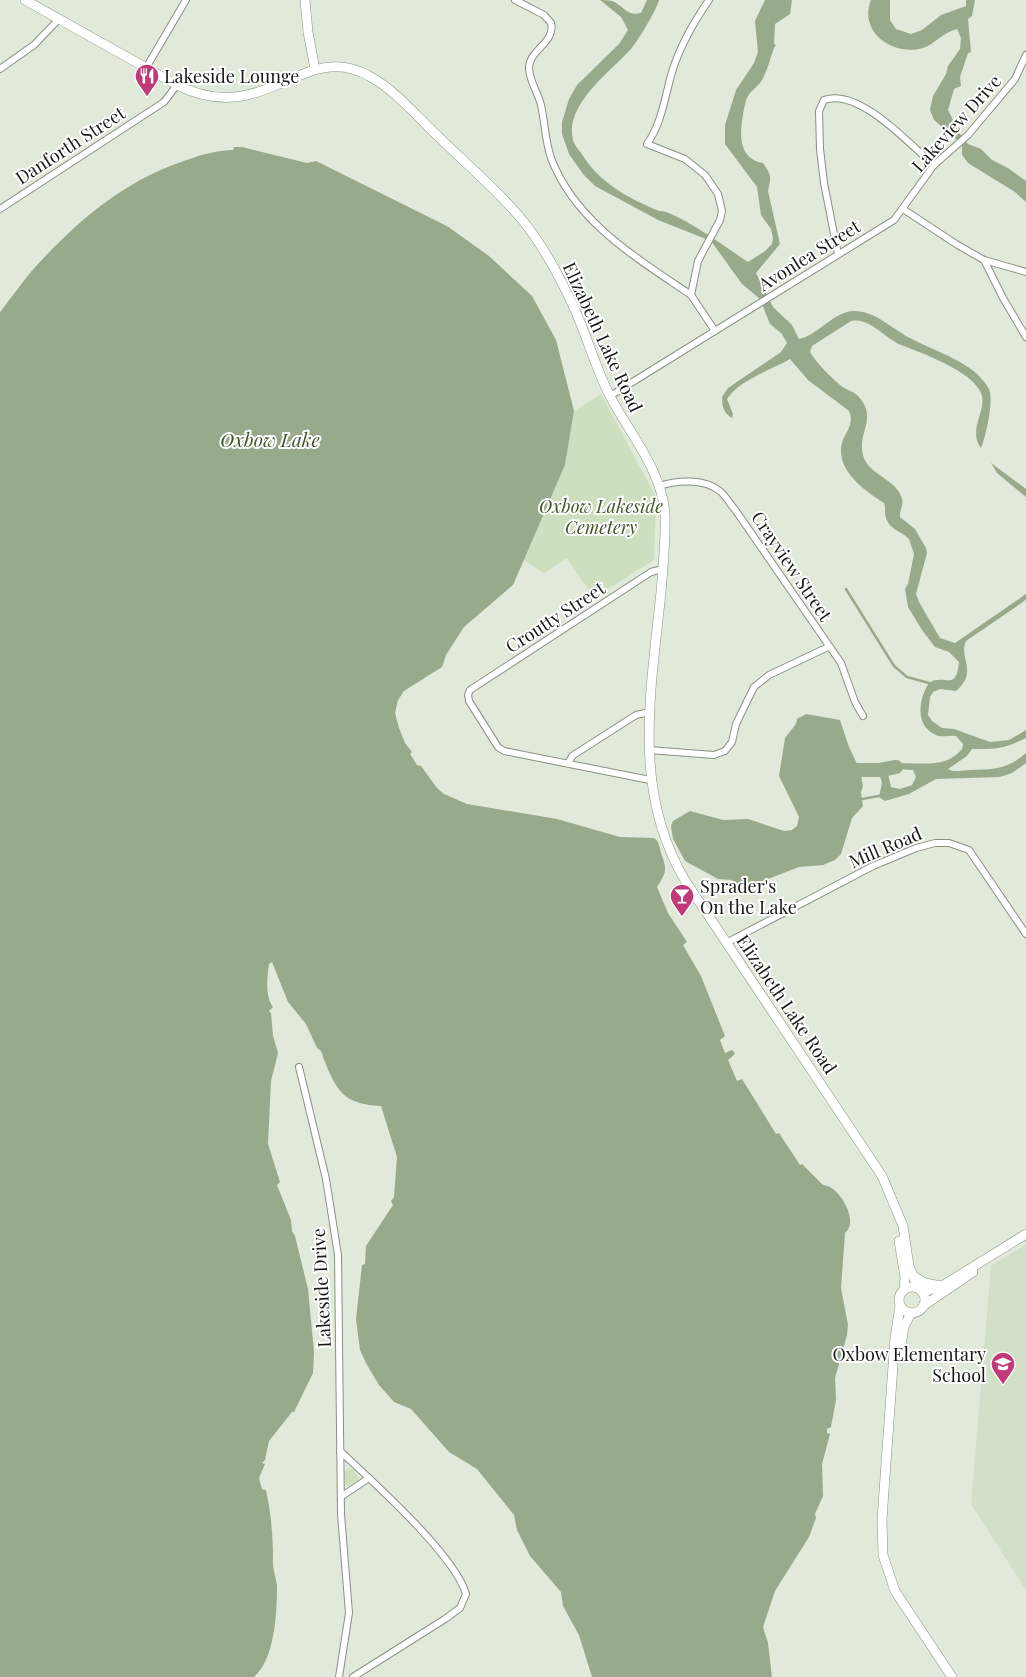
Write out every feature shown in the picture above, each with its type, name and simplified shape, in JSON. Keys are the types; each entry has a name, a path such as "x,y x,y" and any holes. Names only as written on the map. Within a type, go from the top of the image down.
{"street":[{"name":"Elizabeth Lake Road","path":"25,0 177,85 202,95 234,98 260,92 326,66 341,67 361,72 376,80 399,99 514,210 538,241 578,316 610,396 659,486 664,510 663,569 650,712 650,780 659,819 672,856 726,943 882,1176 893,1198 901,1224 912,1275 920,1290"},
{"path":"146,68 186,0"},
{"path":"305,0 308,32 315,69"},
{"path":"515,0 544,15 551,23 550,35 529,63 531,79 541,105 547,143 552,160 568,189 598,226 619,247 691,295 715,331"},
{"path":"691,295 698,261 720,220 722,211 718,194 705,176 685,160 647,144 654,134 672,70 689,29 708,0"},
{"path":"0,68 34,46 59,19"},
{"name":"Lakeview Drive","path":"903,209 934,165 968,135 1015,79 1026,55"},
{"name":"Danforth Street","path":"0,209 164,102 177,85"},
{"path":"838,254 824,182 820,150 819,110 824,100 838,97 870,111 934,165"},
{"path":"903,209 984,260 1026,272"},
{"name":"Avonlea Street","path":"610,396 894,220 903,209"},
{"path":"984,260 1003,298 1026,337"},
{"name":"Crayview Street","path":"659,486 682,481 702,484 720,491 840,663 855,702 863,716"},
{"name":"Croutty Street","path":"570,762 500,749 469,701 468,695 470,690 643,577 663,569"},
{"path":"649,750 714,755 725,751 732,742 736,724 754,687 768,675 828,647"},
{"path":"650,712 636,715 572,756 570,762 650,780"},
{"name":"Mill Road","path":"726,943 873,866 916,848 935,843 949,843 969,850 1026,934"},
{"name":"Lakeside Drive","path":"299,1067 326,1179 338,1255 340,1451 349,1613 338,1677"},
{"name":"Elizabeth Lake Road","path":"901,1224 899,1245 905,1277 904,1290"},
{"path":"952,1677 898,1596 885,1563 882,1519 894,1380 895,1338 900,1297 904,1290 912,1288 920,1290 942,1286 1026,1234"},
{"path":"900,1306 911,1313 918,1312 923,1306 959,1284 983,1261"},
{"path":"912,1275 925,1283 942,1286"},
{"path":"920,1290 925,1299 923,1306"},
{"path":"894,1380 904,1326 911,1313"},
{"path":"340,1451 369,1478 436,1548 454,1570 466,1594 465,1602 454,1612 354,1677"},
{"path":"342,1496 369,1478"}],"shaded area":[{"name":"Oxbow Elementary School","path":"1026,1244 1026,1590 971,1504 991,1266"}],"green space":[{"name":"Oxbow Lakeside Cemetery","path":"601,394 656,497 654,560 594,598 567,558 544,573 523,560 565,465 574,411"},
{"path":"348,1468 353,1469 359,1479 348,1486 345,1484 344,1474"}],"water":[{"path":"600,0 612,1 629,12 636,14 641,13 647,0 659,0 651,18 633,46 591,90 575,114 572,127 575,144 598,175 617,190 659,211 678,217 748,262 765,251 772,244 773,238 771,229 761,215 757,187 725,144 725,125 736,90 754,63 758,52 755,21 765,0 792,0 790,14 775,24 774,44 776,45 762,80 747,98 743,117 741,134 744,149 754,160 763,163 769,174 768,191 780,244 756,273 773,307 792,325 799,339 813,333 841,314 856,311 863,312 878,318 910,338 964,365 983,380 989,389 990,410 981,448 976,434 982,406 981,393 968,377 957,370 901,345 871,325 858,321 851,321 812,346 810,352 828,374 840,385 857,395 864,405 867,419 862,447 863,455 870,468 899,492 902,501 900,517 915,529 926,548 927,553 916,594 940,638 955,643 1026,594 1026,599 1023,602 966,641 964,653 967,671 963,684 956,691 940,689 933,692 930,697 928,715 932,721 942,728 954,729 990,742 1009,740 1026,730 1026,738 1000,748 972,749 967,756 948,769 959,771 1000,768 1019,759 1026,753 1026,763 1012,773 1000,777 936,779 909,794 885,801 879,797 882,783 878,769 899,763 933,763 943,761 953,757 962,749 963,744 956,736 938,736 929,731 921,719 921,704 929,683 935,680 952,680 958,671 959,662 949,652 935,647 908,607 905,589 908,584 914,554 909,539 890,525 885,516 884,503 853,479 843,462 841,453 842,443 851,420 849,411 808,380 790,359 747,381 732,392 727,399 733,414 732,418 727,414 723,407 722,397 728,388 781,352 787,343 782,334 770,324 760,299 742,284 711,241 658,220 595,186 583,174 569,154 562,134 562,122 569,99 577,85 619,44 628,30 621,17","holes":["895,769 913,770 916,777 912,785 900,789 891,787 888,774"]},
{"path":"871,0 890,0 890,20 896,29 911,34 922,30 941,15 966,6 966,0 975,0 972,16 968,19 971,52 968,53 960,77 961,86 954,89 948,110 960,134 968,144 981,149 992,160 1008,168 1026,181 1026,202 1015,192 968,163 962,155 962,147 956,139 934,120 930,110 933,96 946,74 948,66 960,49 961,38 957,29 923,48 912,50 900,49 890,45 874,32 869,22 868,12"},
{"name":"Oxbow Lake","path":"234,147 242,147 307,163 316,161 447,226 489,256 532,296 556,340 574,411 565,465 513,585 464,627 446,655 442,667 404,691 398,700 395,713 405,743 412,752 410,754 417,765 421,766 437,788 444,794 467,804 557,819 620,837 654,838 657,841 665,870 657,887 668,913 687,942 683,945 701,976 725,1036 720,1040 725,1053 732,1050 735,1054 728,1060 737,1081 742,1079 776,1134 779,1133 800,1165 802,1164 823,1185 835,1191 846,1205 850,1221 849,1228 845,1233 841,1288 848,1325 835,1378 836,1400 831,1427 827,1429 827,1433 830,1434 822,1464 823,1496 815,1514 816,1518 809,1537 775,1591 763,1627 768,1643 772,1677 592,1677 579,1635 563,1606 561,1592 530,1556 517,1530 514,1515 477,1469 449,1452 411,1409 394,1402 379,1385 360,1350 356,1319 366,1246 393,1205 391,1201 394,1197 397,1157 381,1106 352,1100 339,1090 306,1024 288,1002 272,962 269,964 267,987 270,1003 273,1007 269,1011 271,1013 273,1036 278,1053 271,1081 268,1144 280,1182 277,1185 291,1220 292,1231 295,1236 308,1289 314,1352 313,1373 294,1412 292,1412 269,1441 265,1460 262,1463 265,1464 259,1478 262,1489 266,1490 269,1507 273,1566 277,1586 271,1647 261,1669 254,1677 0,1677 0,312 53,248 85,218 120,192 158,171 178,163 198,156 233,150"},
{"path":"991,463 1026,489 1026,497 997,473"},
{"path":"806,714 840,720 849,747 860,770 863,786 861,792 863,806 852,818 841,854 835,860 823,865 799,867 750,886 734,886 732,880 718,879 685,861 673,839 671,826 673,821 690,811 723,820 748,819 784,831 792,830 797,826 799,817 779,776 785,738 796,724 797,719"}],"waterway":[{"path":"846,589 894,666 907,677 929,683"},
{"path":"841,770 880,770 896,767"},
{"path":"862,799 879,796"}],"place":[{"name":"Lakeside Lounge","path":"147,97"},
{"name":"Sprader's On the Lake","path":"682,917"},
{"name":"Oxbow Elementary School","path":"1003,1385"}]}
